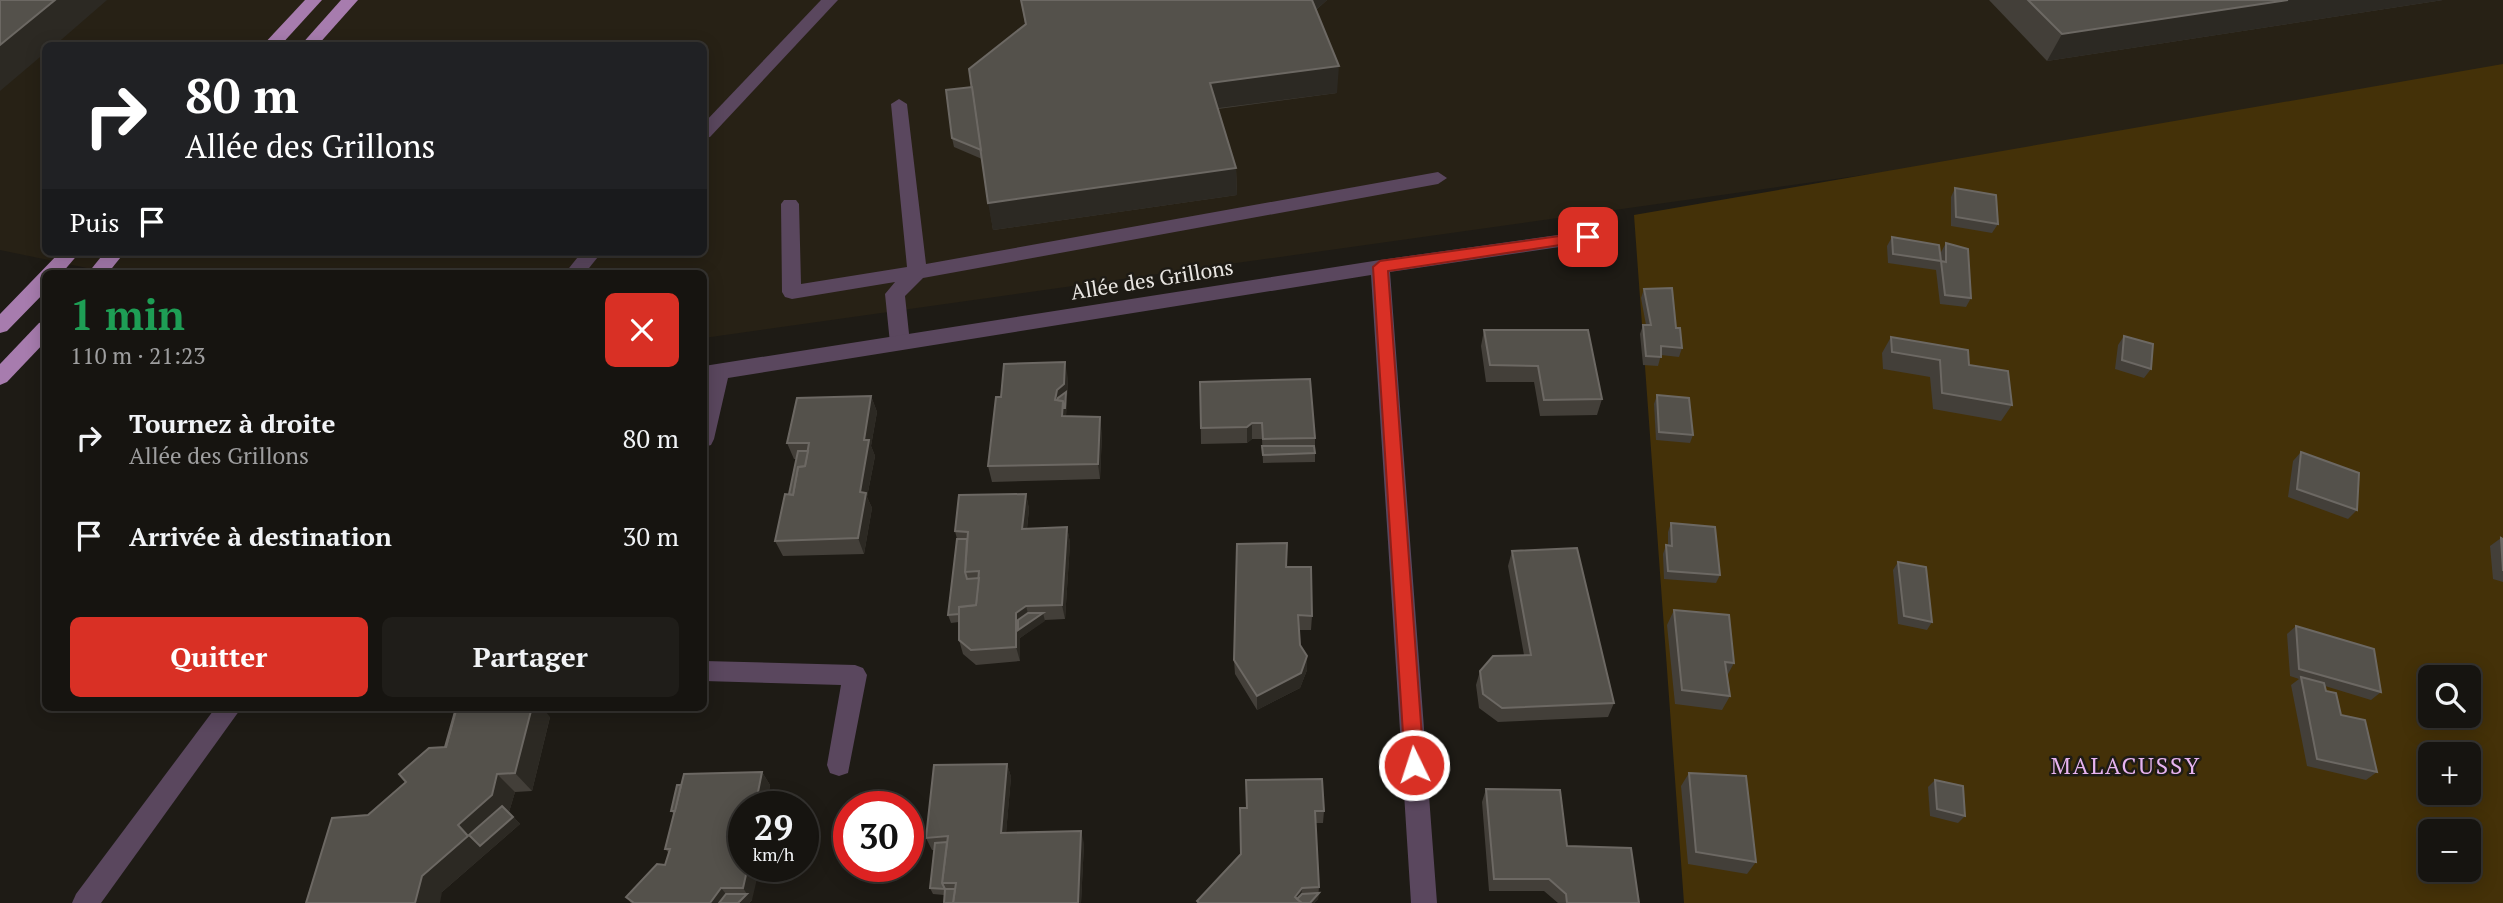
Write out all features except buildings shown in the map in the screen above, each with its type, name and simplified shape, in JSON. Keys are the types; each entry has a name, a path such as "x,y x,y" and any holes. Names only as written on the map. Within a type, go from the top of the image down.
{"highway":[{"path":"274,42 314,0"},
{"path":"312,42 351,0"},
{"path":"54,270 67,256"},
{"path":"100,270 112,256"},
{"path":"0,326 42,283"},
{"path":"0,377 42,332"}],"street":[{"path":"707,130 830,0"},
{"path":"899,104 917,272"},
{"path":"790,204 792,292 917,272 1438,177"},
{"name":"Allée des Grillons","path":"712,373 1380,267 1607,234"},
{"path":"577,270 589,256"},
{"path":"1380,267 1424,903"},
{"path":"900,343 895,294 917,272"},
{"path":"707,414 712,373"},
{"path":"707,671 855,675 839,765"},
{"path":"85,903 227,711"}],"shaded area":[{"path":"0,0 2503,0 2503,85 707,338 707,270 97,270 0,250"},
{"path":"2503,64 2503,903 1684,903 1634,215"}],"district":[{"name":"MALACUSSY","path":"2126,766"}],"route":[{"path":"1414,765 1380,267 1588,237"}]}
